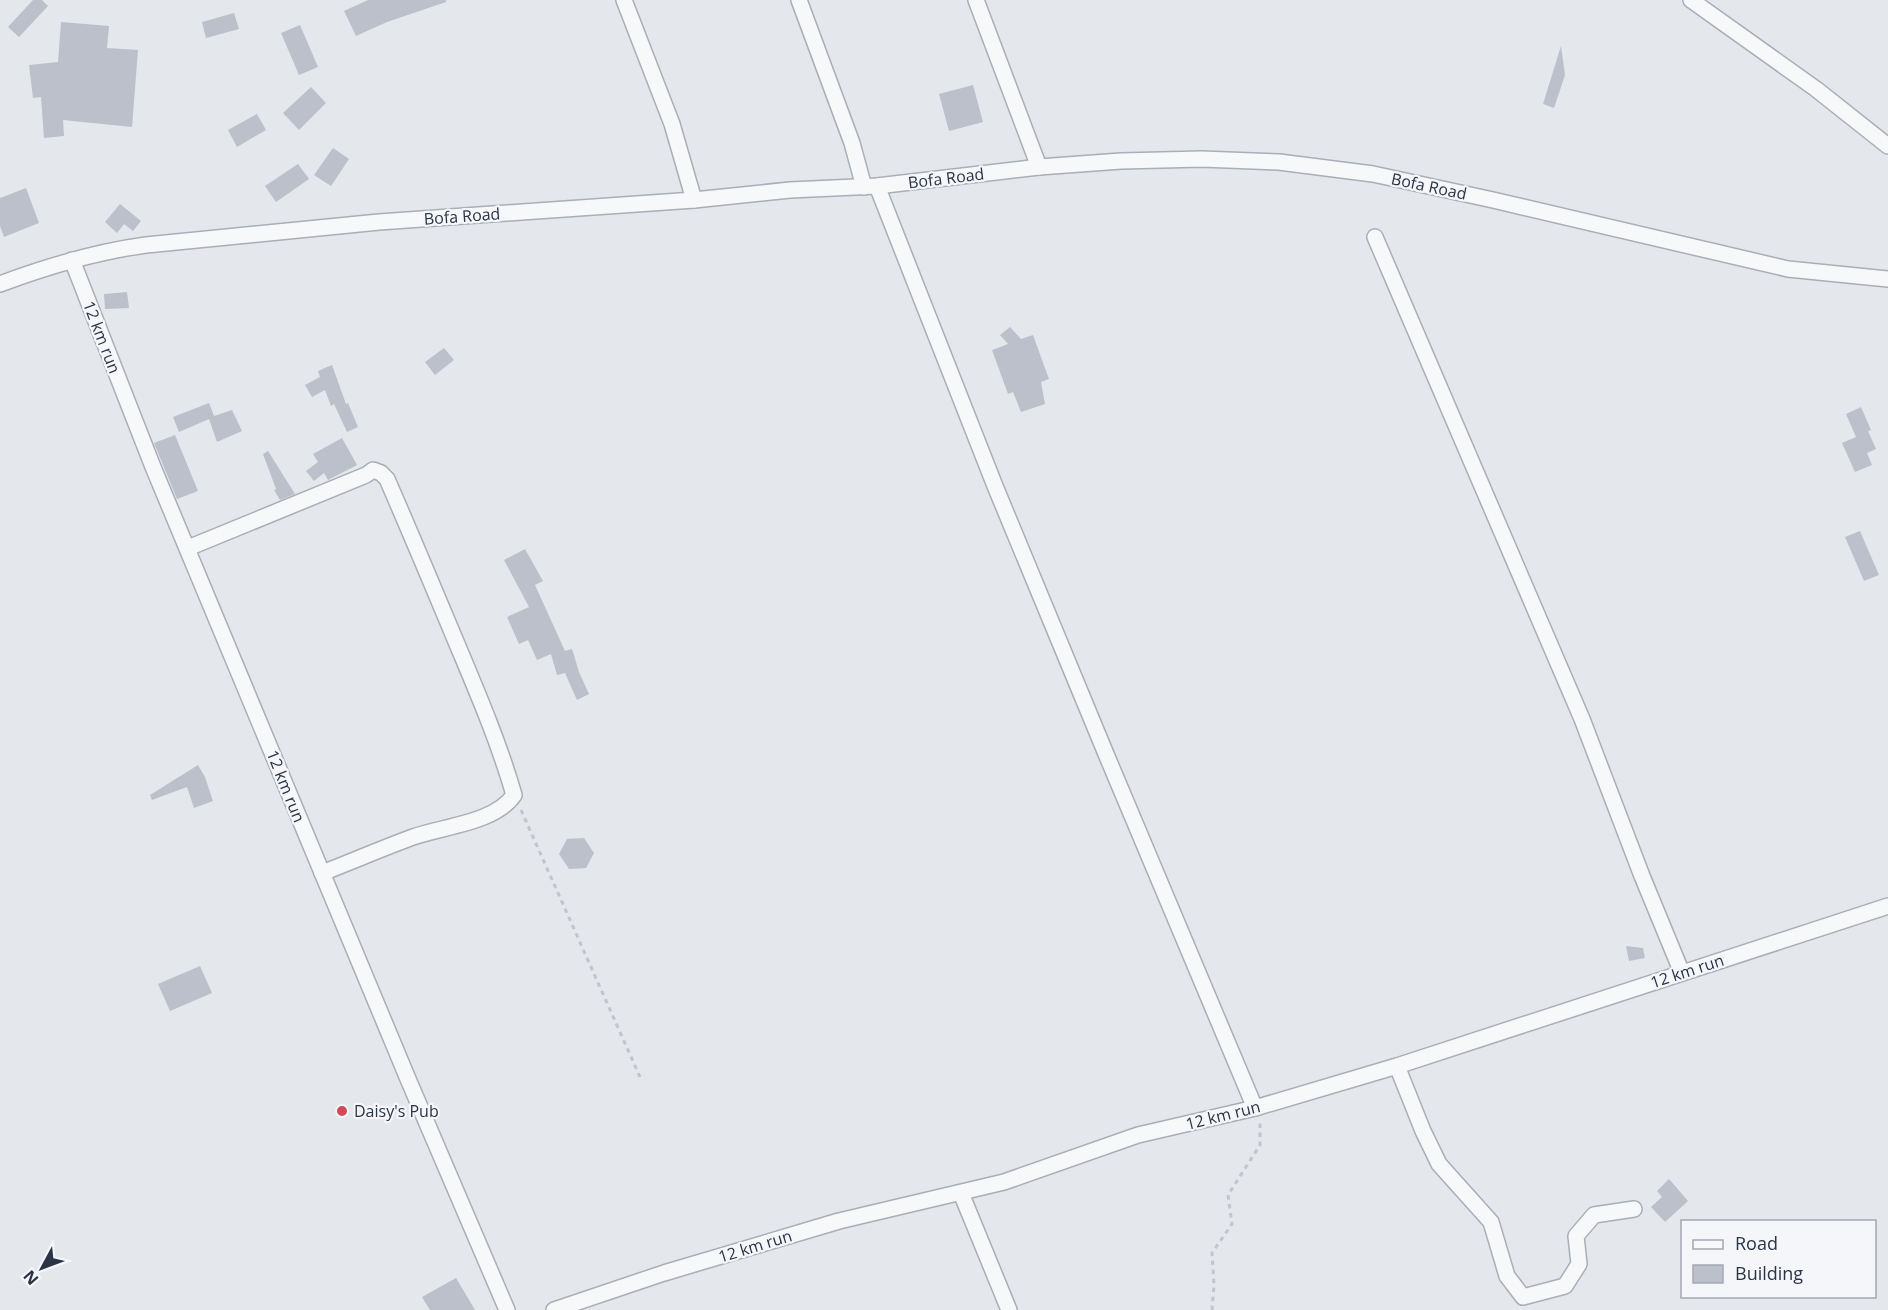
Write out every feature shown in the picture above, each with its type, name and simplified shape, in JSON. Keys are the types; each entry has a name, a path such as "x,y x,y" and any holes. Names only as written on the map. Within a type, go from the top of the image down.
{"street":[{"path":"624,0 672,124 694,200"},
{"path":"799,0 852,143 1106,754 1258,1107"},
{"path":"976,0 1040,167"},
{"path":"1691,0 1816,89 1888,146"},
{"name":"Bofa Road","path":"0,284 108,250 146,245 379,222 694,200 790,190 871,187 1040,167 1121,161 1202,159 1279,162 1373,174 1788,269 1888,279"},
{"path":"1375,237 1578,708 1682,973"},
{"name":"12 km run","path":"72,260 153,467 507,1310"},
{"path":"188,548 373,470 381,473 387,479 481,701 504,760 514,795 508,804 479,818 414,837 322,873"},
{"name":"12 km run","path":"554,1310 675,1270 839,1221 1004,1182 1138,1135 1258,1107 1397,1066 1888,906"},
{"path":"1397,1066 1439,1164 1491,1222 1507,1276 1523,1297 1564,1286 1579,1264 1576,1236 1594,1215 1634,1209"},
{"path":"961,1193 1009,1310"}],"path":[{"path":"514,795 640,1077"},
{"path":"1212,1310 1214,1285 1212,1253 1232,1224 1228,1195 1260,1145 1258,1107"}],"building":[{"path":"33,0 42,0 48,6 19,37 8,27"},
{"path":"368,0 446,0 446,2 387,22 356,36 344,11"},
{"path":"234,13 239,29 206,38 202,22"},
{"path":"61,22 109,26 107,48 138,50 132,127 63,120 64,136 44,138 41,97 33,98 29,65 58,62"},
{"path":"300,25 318,67 299,75 281,33"},
{"path":"1561,46 1565,75 1554,108 1543,104"},
{"path":"973,85 983,122 949,131 939,94"},
{"path":"311,87 326,103 299,130 283,113"},
{"path":"257,114 266,130 237,147 228,130"},
{"path":"333,148 349,159 331,186 314,175"},
{"path":"298,164 309,179 276,202 265,186"},
{"path":"26,188 39,223 4,237 0,226 0,198"},
{"path":"120,204 141,221 133,231 124,224 117,233 105,222"},
{"path":"127,292 129,308 105,309 104,294"},
{"path":"1010,327 1021,339 1033,335 1049,379 1041,382 1045,404 1021,412 1013,392 1008,394 992,350 1008,344 1000,335"},
{"path":"444,348 454,360 435,375 425,362"},
{"path":"332,365 346,404 348,403 358,427 347,432 334,404 331,406 325,390 312,397 305,385 320,377 318,371"},
{"path":"209,403 214,416 232,410 242,431 217,442 209,419 179,432 173,417"},
{"path":"1861,407 1876,449 1867,453 1872,465 1855,472 1842,443 1856,437 1846,414"},
{"path":"175,435 198,491 177,499 154,443"},
{"path":"342,438 357,465 328,480 324,473 314,481 306,471 318,462 313,454"},
{"path":"268,451 295,494 280,500 274,490 276,489 263,454"},
{"path":"1860,531 1879,575 1864,581 1845,537"},
{"path":"525,549 543,581 535,585 565,651 572,649 589,694 577,700 565,673 557,675 551,654 537,660 528,640 519,644 507,617 529,607 504,560"},
{"path":"198,765 205,777 213,801 194,808 187,787 152,800 150,795"},
{"path":"584,838 594,853 586,868 569,869 559,854 567,839"},
{"path":"1626,946 1643,948 1645,958 1629,961"},
{"path":"200,966 212,993 170,1011 158,984"},
{"path":"1669,1179 1688,1201 1665,1222 1651,1207 1662,1197 1657,1191"},
{"path":"456,1278 475,1310 430,1310 422,1297"}],"place":[{"name":"Daisy's Pub","path":"342,1111"}]}
